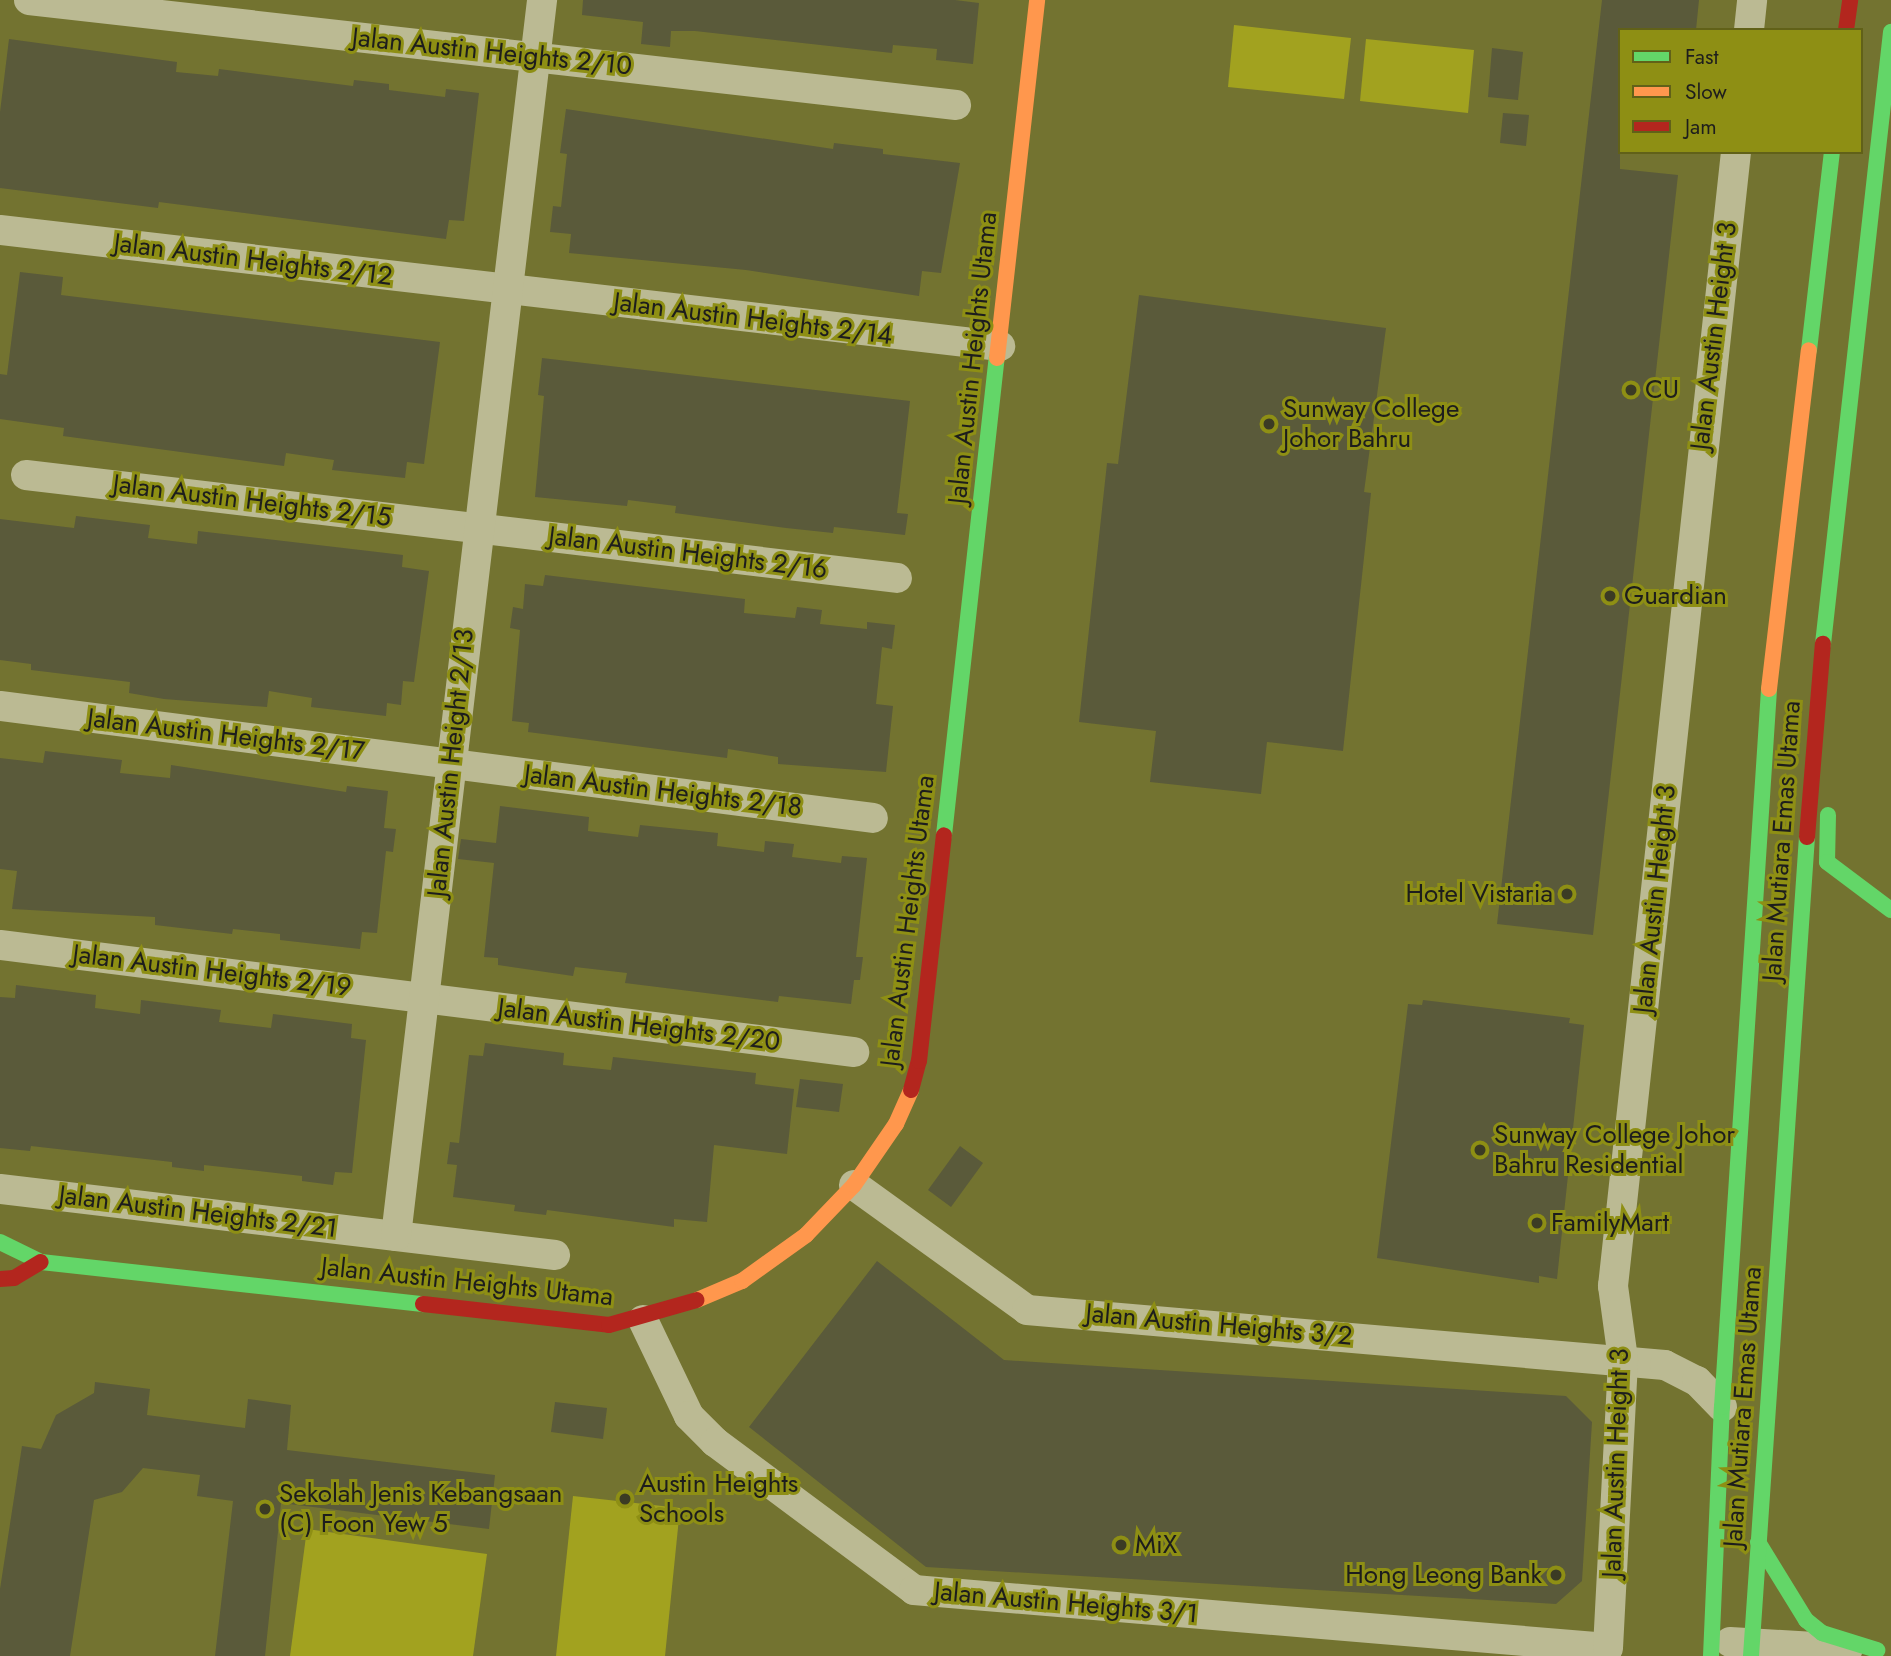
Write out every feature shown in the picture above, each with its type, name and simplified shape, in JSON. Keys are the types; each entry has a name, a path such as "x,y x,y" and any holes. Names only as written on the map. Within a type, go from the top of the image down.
{"main road":[{"name":"Jalan Austin Heights Utama","path":"0,1242 16,1246 41,1262 609,1325 643,1320 742,1281 806,1235 854,1185 896,1124 910,1095 919,1061 1037,0"},
{"path":"1846,28 1850,0"},
{"name":"Jalan Mutiara Emas Utama","path":"1752,1650 1815,713 1891,32"},
{"name":"Jalan Mutiara Emas Utama","path":"1712,1648 1722,1407 1769,693 1832,154"},
{"path":"1815,713 1832,736 1832,756"},
{"path":"1829,803 1824,844 1827,862 1891,910"},
{"path":"0,1279 14,1278 41,1262"},
{"path":"1758,1542 1806,1620 1822,1633 1884,1651"}],"street":[{"name":"Jalan Austin Heights 2/10","path":"29,0 956,105"},
{"name":"Jalan Austin Height 2/13","path":"396,1236 542,0"},
{"path":"1749,28 1752,0"},
{"name":"Jalan Austin Height 3","path":"1608,1648 1623,1359 1613,1286 1736,154"},
{"name":"Jalan Austin Heights 2/12","path":"0,230 507,291"},
{"name":"Jalan Austin Heights 2/14","path":"507,291 1000,346"},
{"name":"Jalan Austin Heights 2/15","path":"26,475 478,528"},
{"name":"Jalan Austin Heights 2/16","path":"478,528 897,578"},
{"name":"Jalan Austin Heights 2/17","path":"0,706 452,764"},
{"name":"Jalan Austin Heights 2/18","path":"452,764 873,818"},
{"name":"Jalan Austin Heights 2/19","path":"0,945 425,998"},
{"name":"Jalan Austin Heights 2/20","path":"425,998 854,1052"},
{"name":"Jalan Austin Heights 3/2","path":"854,1185 1027,1310 1623,1359 1665,1365 1697,1381 1722,1407"},
{"name":"Jalan Austin Heights 2/21","path":"0,1189 555,1255"},
{"name":"Jalan Austin Heights 3/1","path":"643,1320 689,1416 715,1442 914,1590 1608,1648"},
{"path":"1712,1648 1884,1651"}],"shaded area":[{"path":"1234,25 1351,38 1344,99 1228,87"},
{"path":"1366,39 1474,50 1468,113 1360,101"},
{"path":"573,1496 680,1508 665,1656 556,1656"},
{"path":"307,1529 487,1554 473,1656 290,1656"}],"building":[{"path":"583,0 955,0 979,3 973,64 936,60 937,49 893,45 892,53 695,31 671,31 670,47 641,44 643,22 582,15"},
{"path":"1602,0 1699,0 1696,28 1618,28 1620,169 1678,175 1593,935 1497,924"},
{"path":"9,39 177,62 176,72 218,76 219,69 353,86 354,80 389,84 389,90 445,97 446,89 479,93 464,221 449,220 446,239 159,202 158,208 0,188 0,112"},
{"path":"1492,48 1523,52 1518,100 1488,97"},
{"path":"566,109 833,149 834,143 883,149 883,154 960,163 941,273 922,271 919,296 746,270 569,253 571,234 550,232 553,206 561,207 567,154 560,153"},
{"path":"1503,113 1529,115 1526,146 1500,143"},
{"path":"20,272 63,277 61,295 440,342 424,464 407,462 405,478 332,470 334,460 286,453 284,466 63,436 64,428 0,419 0,374 7,375"},
{"path":"1139,295 1386,328 1364,492 1371,493 1343,751 1267,742 1261,794 1150,782 1156,731 1079,722 1107,463 1118,464"},
{"path":"542,358 910,401 897,513 908,514 905,535 834,527 833,533 786,528 675,513 676,506 628,500 627,506 535,497 544,396 538,395"},
{"path":"76,516 150,525 148,538 197,544 198,531 403,555 402,567 429,571 414,682 403,681 401,705 387,703 386,716 311,707 312,698 269,691 267,707 164,699 129,693 130,682 31,670 31,664 0,660 0,519 74,528"},
{"path":"545,575 745,599 744,613 795,618 797,607 822,610 820,624 867,629 867,622 895,625 892,649 882,647 876,704 893,706 886,772 778,764 778,757 728,749 727,758 528,732 529,723 512,721 520,630 510,628 513,607 523,609 525,584 543,586"},
{"path":"45,751 122,760 120,773 170,778 171,765 346,792 347,786 388,791 384,828 396,829 393,852 386,851 377,933 362,932 360,949 280,940 280,934 233,929 232,934 155,925 155,917 12,909 17,871 0,869 0,758 43,763"},
{"path":"500,806 589,817 588,831 638,837 640,825 718,833 717,846 764,852 765,841 794,844 792,857 841,863 842,856 867,858 856,957 863,957 860,980 854,980 851,1004 779,996 778,1002 625,983 627,973 575,967 573,976 498,965 498,958 484,957 494,863 458,859 461,839 496,843"},
{"path":"16,985 96,995 95,1008 140,1014 141,1000 221,1010 219,1022 271,1028 273,1014 352,1024 351,1038 366,1040 352,1173 335,1172 333,1185 302,1181 302,1176 204,1165 204,1171 172,1167 172,1162 31,1146 30,1151 0,1148 0,997 15,998"},
{"name":"Sunway College Johor Bahru Residential","path":"1423,1000 1570,1018 1569,1023 1584,1025 1557,1279 1539,1276 1539,1283 1377,1258 1408,1004 1422,1005"},
{"path":"485,1043 564,1053 563,1065 611,1070 613,1057 756,1073 755,1084 794,1089 787,1154 714,1145 707,1222 674,1219 674,1227 547,1210 546,1215 514,1211 515,1205 453,1197 457,1165 447,1164 450,1142 459,1143 469,1055 483,1056"},
{"path":"800,1079 843,1084 839,1112 796,1107"},
{"path":"960,1146 983,1163 951,1207 928,1190"},
{"path":"877,1261 1004,1360 1566,1396 1592,1422 1582,1581 1556,1604 926,1567 749,1427"},
{"path":"95,1382 150,1389 147,1415 245,1428 248,1399 291,1405 287,1450 495,1475 489,1529 281,1503 265,1656 215,1656 233,1501 197,1496 200,1475 143,1468 122,1492 94,1500 70,1656 0,1656 0,1589 22,1446 41,1449 56,1415 94,1393"},
{"path":"555,1402 607,1408 603,1439 551,1432"}],"traffic: fast":[{"path":"1823,644 1891,32"},
{"path":"1809,350 1832,154"},
{"path":"944,835 997,358"},
{"path":"1711,1656 1722,1407 1769,689"},
{"path":"1828,815 1827,862 1891,910"},
{"path":"1751,1656 1807,837"},
{"path":"0,1242 41,1262 423,1304"},
{"path":"1758,1542 1806,1620 1822,1633 1877,1650"}],"traffic: slow":[{"path":"997,358 1037,0"},
{"path":"1769,689 1809,350"},
{"path":"697,1300 742,1281 806,1235 854,1185 896,1124 911,1090"}],"traffic: jam":[{"path":"1846,28 1850,0"},
{"path":"1807,837 1823,644"},
{"path":"911,1090 919,1061 944,835"},
{"path":"0,1279 14,1278 41,1262"},
{"path":"423,1304 609,1325 697,1300"}],"place":[{"name":"CU","path":"1631,390"},
{"name":"Sunway College Johor Bahru","path":"1269,424"},
{"name":"Guardian","path":"1610,596"},
{"name":"Hotel Vistaria","path":"1567,894"},
{"name":"Sunway College Johor Bahru Residential","path":"1480,1150"},
{"name":"FamilyMart","path":"1537,1223"},
{"name":"Austin Heights Schools","path":"625,1499"},
{"name":"Sekolah Jenis Kebangsaan (C) Foon Yew 5","path":"265,1509"},
{"name":"MiX","path":"1121,1545"},
{"name":"Hong Leong Bank","path":"1556,1575"}]}
